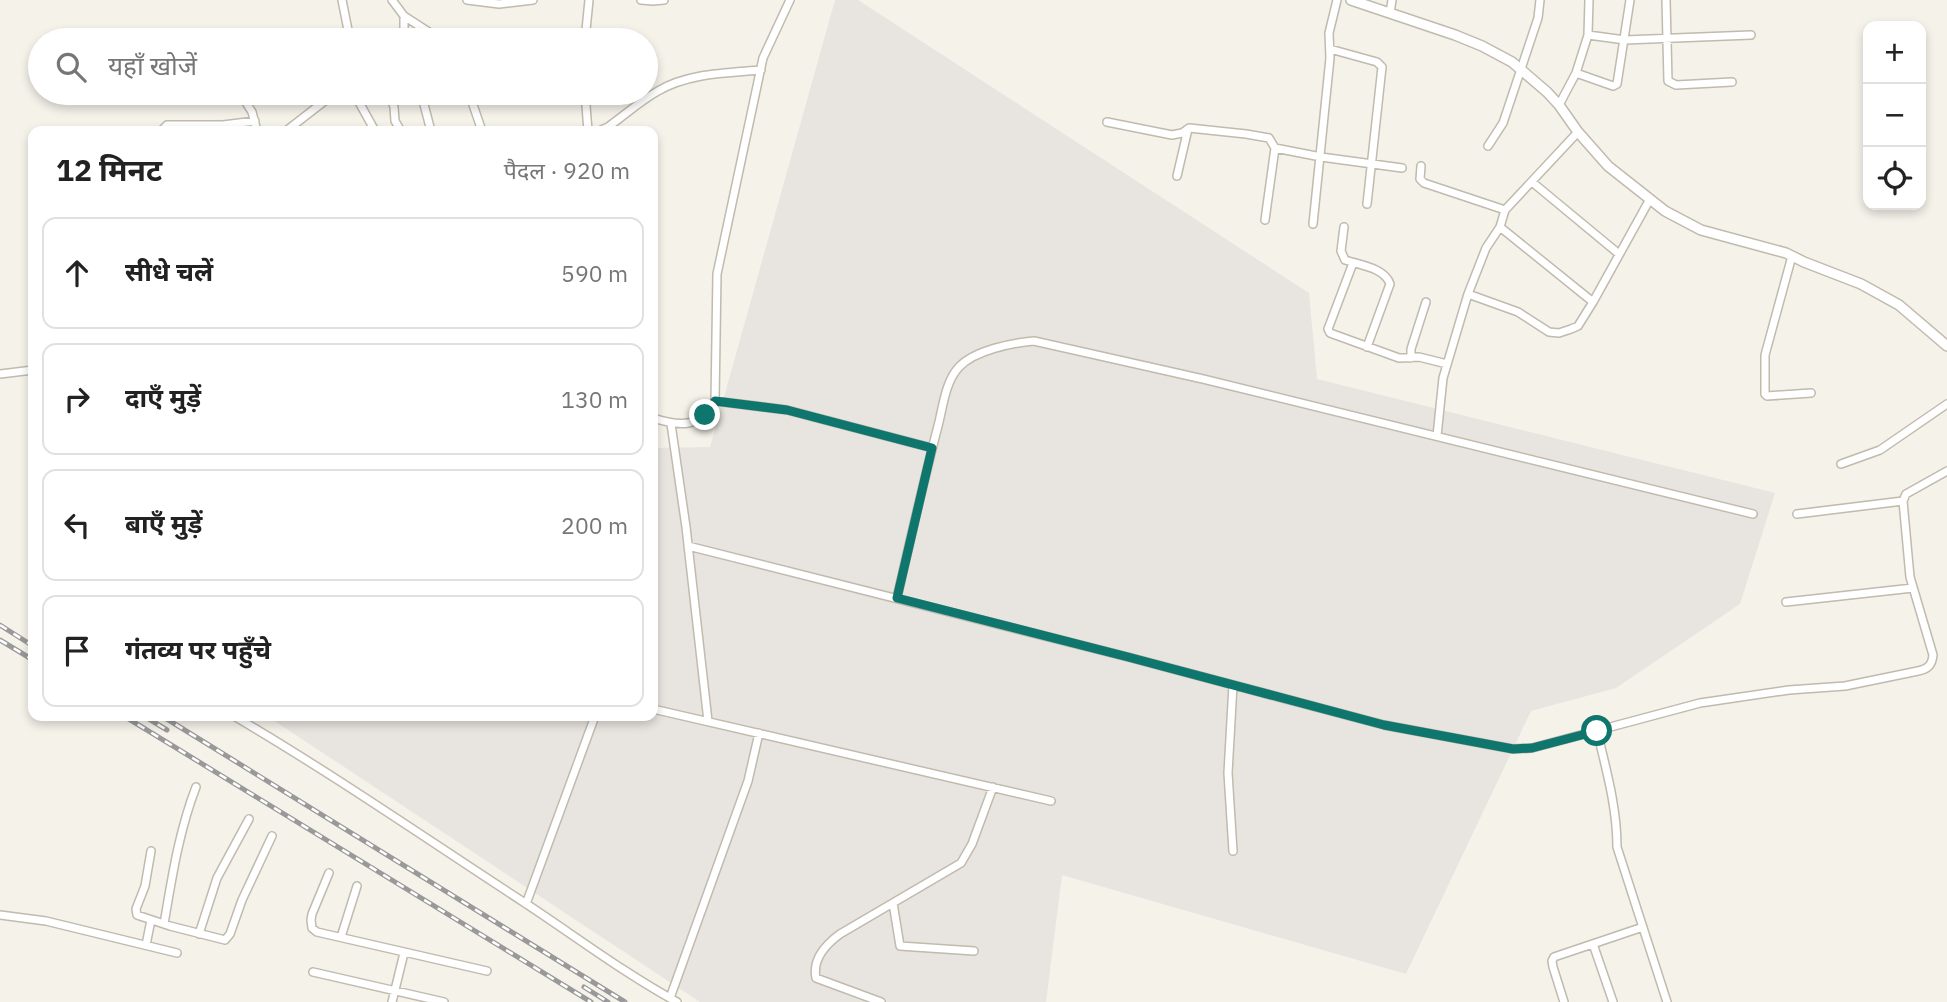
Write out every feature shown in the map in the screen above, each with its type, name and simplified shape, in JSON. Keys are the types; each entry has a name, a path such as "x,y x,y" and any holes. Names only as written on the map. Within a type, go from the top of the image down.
{"street":[{"path":"342,0 348,28"},
{"path":"392,0 404,16 422,28"},
{"path":"467,0 499,4 533,0"},
{"path":"586,28 589,0"},
{"path":"641,0 664,0"},
{"path":"658,420 671,424 693,422 705,415 715,401 717,274 763,58 790,0"},
{"path":"1313,224 1330,58 1329,33 1337,0"},
{"path":"1351,0 1482,46 1521,69 1559,105 1608,166 1665,211 1701,230 1792,256 1861,284 1899,305 1947,346"},
{"path":"1390,13 1392,0"},
{"path":"1488,146 1503,123 1538,18 1540,0"},
{"path":"1559,105 1576,72 1588,34 1589,0"},
{"path":"1576,72 1613,86 1618,83 1630,0"},
{"path":"1666,0 1667,78 1670,83 1732,82"},
{"path":"404,16 406,28"},
{"path":"1588,34 1625,40 1751,34"},
{"path":"1330,49 1381,64 1367,204"},
{"path":"658,91 675,83 714,74 761,70"},
{"path":"248,105 256,126"},
{"path":"292,126 320,105"},
{"path":"361,105 372,126"},
{"path":"393,105 398,126"},
{"path":"424,105 430,126"},
{"path":"473,105 480,126"},
{"path":"585,105 587,126"},
{"path":"613,126 640,105"},
{"path":"166,126 223,125 255,121"},
{"path":"1107,122 1172,135 1189,128 1269,138 1275,148 1265,220"},
{"path":"1177,176 1189,128"},
{"path":"1437,436 1443,378 1468,294 1486,248 1500,227 1505,210 1578,132"},
{"path":"1275,148 1402,168"},
{"path":"1421,166 1420,179 1424,183 1505,210"},
{"path":"1532,182 1619,254"},
{"path":"1468,294 1518,312 1544,330 1554,333 1578,326 1650,200"},
{"path":"1344,227 1341,251 1345,260 1384,273 1390,284 1367,347"},
{"path":"1500,227 1593,302"},
{"path":"1792,256 1765,355 1765,394 1811,393"},
{"path":"1353,263 1328,328 1332,334 1399,358 1419,358 1447,364"},
{"path":"1411,358 1411,349 1426,302"},
{"path":"897,598 932,448 954,373 962,364 976,356 1019,342 1034,341 1199,378 1753,514"},
{"path":"0,374 28,371"},
{"path":"715,401 787,410 932,448"},
{"path":"1841,464 1880,450 1947,404"},
{"path":"671,424 708,721"},
{"path":"688,546 1384,725 1513,749 1532,748 1700,704 1789,690 1845,686 1922,670 1932,663 1933,655 1913,588 1903,501 1906,494 1947,471"},
{"path":"1797,514 1903,501"},
{"path":"1786,602 1913,588"},
{"path":"1233,685 1228,773 1233,851"},
{"path":"658,710 1051,801"},
{"path":"241,721 412,827 463,864 673,1000 748,781 759,733"},
{"path":"526,904 593,721"},
{"path":"1597,731 1612,793 1617,846 1667,1002"},
{"path":"164,924 179,840 196,787"},
{"path":"881,1002 818,980 815,971 822,950 827,944 961,863 972,844 993,787"},
{"path":"199,934 217,878 249,820"},
{"path":"151,850 145,886 136,912 151,920 221,940 228,938 250,881 272,836"},
{"path":"329,873 312,914 311,925 317,932 487,971"},
{"path":"341,937 357,886"},
{"path":"893,903 900,946 974,951"},
{"path":"0,915 46,921 177,953"},
{"path":"146,945 151,920"},
{"path":"1564,1002 1552,961 1556,956 1643,927"},
{"path":"1593,944 1613,1002"},
{"path":"392,1002 404,953"},
{"path":"313,972 444,1002"}],"shaded area":[{"path":"835,0 858,0 1309,293 1317,379 1775,493 1740,604 1616,688 1531,711 1406,974 1062,875 1046,1002 700,1002 275,721 658,721 658,448 710,447"}],"railway":[{"path":"0,625 28,643"},
{"path":"0,640 28,657"},
{"path":"132,721 591,1002"},
{"path":"152,721 167,730"},
{"path":"170,721 625,1002"},
{"path":"584,987 608,1002"}],"route":[{"path":"705,415 715,401 787,410 932,448 897,598 1384,725 1513,749 1532,748 1597,731"}]}
